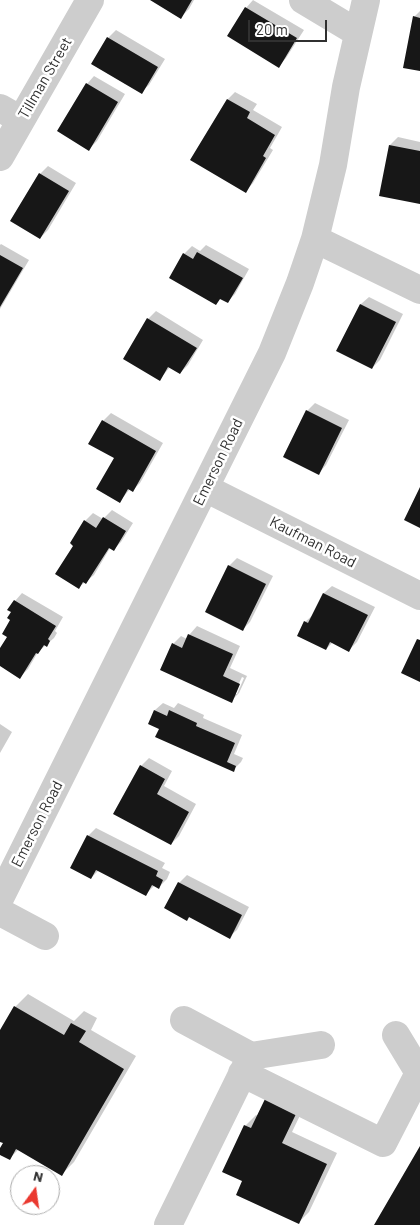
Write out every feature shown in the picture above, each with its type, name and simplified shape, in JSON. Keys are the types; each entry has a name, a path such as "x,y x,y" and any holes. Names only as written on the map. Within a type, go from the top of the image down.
{"street":[{"name":"Tillman Street","path":"0,157 11,114 90,0"},
{"path":"303,0 358,33"},
{"name":"Emerson Road","path":"0,898 272,353 315,239 333,165 346,87 366,0"},
{"path":"315,239 420,290"},
{"name":"Kaufman Road","path":"205,488 420,596"},
{"path":"0,912 45,936"},
{"path":"184,1020 246,1065 383,1143 419,1073 396,1035"},
{"path":"168,1225 246,1065 321,1046"}],"building":[{"path":"150,0 192,0 181,19"},
{"path":"245,7 297,38 279,68 227,36"},
{"path":"413,16 420,18 420,71 403,68"},
{"path":"107,37 158,67 142,94 91,64"},
{"path":"86,83 118,102 89,151 57,131"},
{"path":"227,99 250,112 247,118 275,135 263,156 266,158 246,193 190,160"},
{"path":"389,145 420,151 420,204 379,196"},
{"path":"39,173 69,191 40,239 10,221"},
{"path":"197,252 243,278 228,303 220,299 216,305 169,278 183,253 193,259"},
{"path":"0,255 23,268 0,307"},
{"path":"360,304 396,322 372,369 336,351"},
{"path":"147,318 197,348 180,374 168,367 160,381 123,359"},
{"path":"306,410 342,428 319,475 283,457"},
{"path":"102,420 156,451 133,492 128,489 120,503 96,489 114,458 88,444"},
{"path":"420,487 420,528 404,520"},
{"path":"103,517 126,531 114,551 109,548 86,584 83,582 79,589 55,574 73,546 70,543 84,520 96,528"},
{"path":"228,565 266,584 243,631 205,612"},
{"path":"323,593 368,615 349,652 330,642 326,650 297,636 304,621 308,623"},
{"path":"14,600 56,626 48,639 50,641 47,647 44,645 38,654 36,653 20,679 0,666 0,648 7,637 2,634 10,620 7,618 11,612 7,610"},
{"path":"188,634 233,654 223,676 240,684 232,703 160,670 172,643 182,648"},
{"path":"417,639 420,640 420,682 401,673"},
{"path":"154,710 167,716 169,710 197,723 196,726 235,743 227,762 236,766 234,772 155,737 159,729 148,724"},
{"path":"140,765 165,779 157,794 189,812 171,845 113,814"},
{"path":"87,835 158,871 156,876 163,880 159,889 152,885 146,896 96,870 91,879 70,868"},
{"path":"178,882 242,915 230,939 189,917 187,921 164,908"},
{"path":"14,1006 64,1035 71,1023 86,1031 79,1042 124,1069 62,1176 60,1175 60,1165 43,1165 16,1149 10,1160 0,1155 0,1148 3,1143 0,1142 0,1030"},
{"path":"265,1099 296,1114 282,1143 327,1164 299,1224 236,1195 242,1181 222,1172 244,1125 251,1128"},
{"path":"420,1146 420,1225 374,1225"}]}
